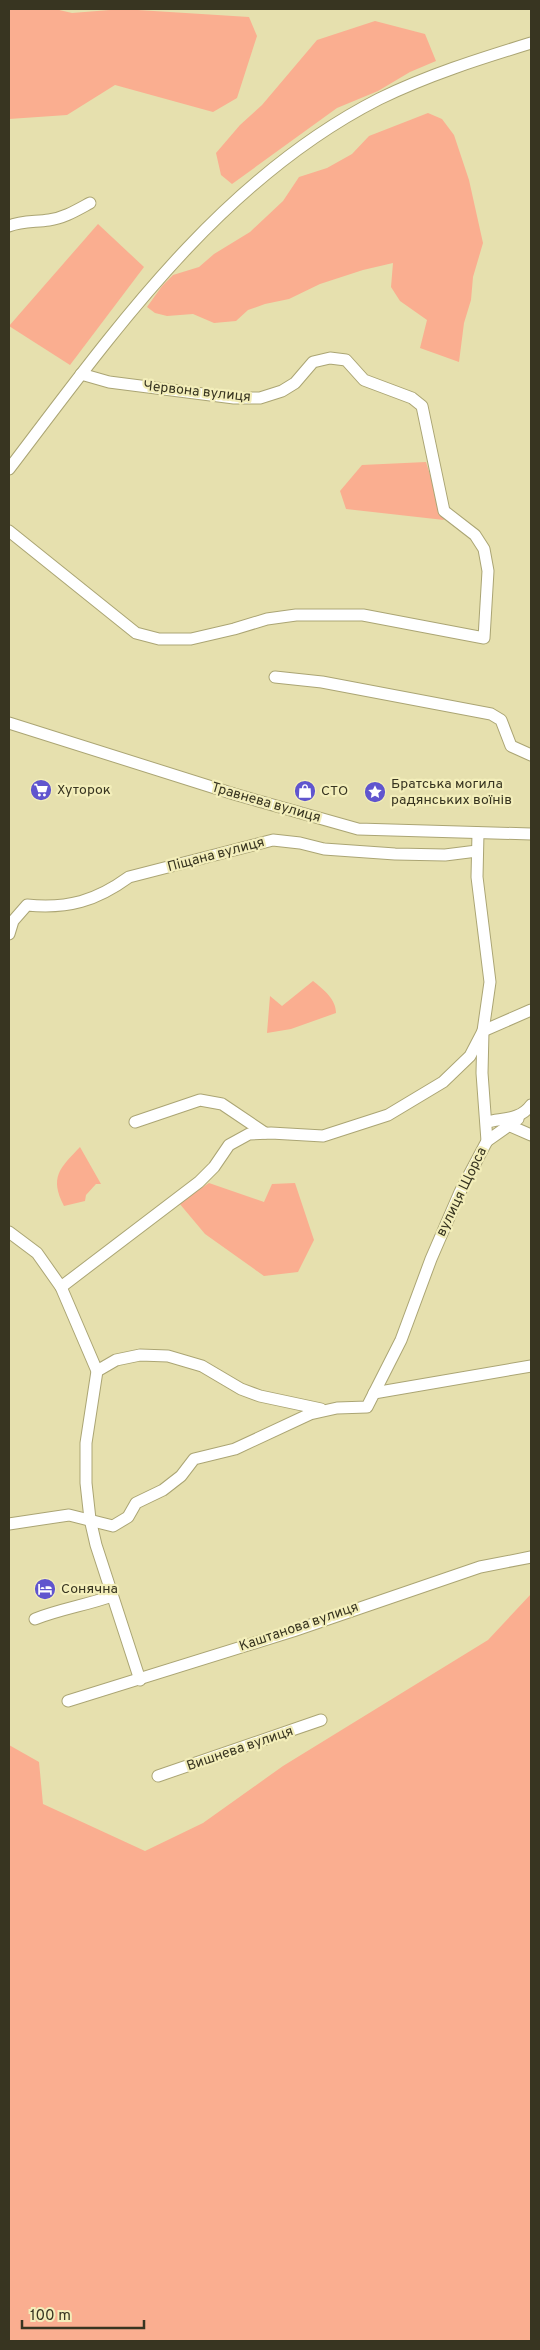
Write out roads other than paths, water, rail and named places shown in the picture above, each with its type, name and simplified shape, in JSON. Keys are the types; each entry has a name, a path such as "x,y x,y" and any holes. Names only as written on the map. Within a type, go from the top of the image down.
{"street":[{"path":"9,469 81,374 164,271 225,210 261,178 336,124 379,100 432,75 531,43"},
{"path":"9,226 16,223 51,220 71,214 90,203"},
{"name":"Червона вулиця","path":"9,531 136,633 159,638 191,639 267,619 296,615 362,615 484,638 488,571 484,549 475,535 444,511 431,459 422,406 412,398 364,380 346,360 330,358 313,362 295,383 282,391 260,398 234,398 109,382 81,374"},
{"path":"275,677 322,682 491,714 501,720 511,746 531,755"},
{"name":"Травнева вулиця","path":"9,723 234,794 358,830 531,834"},
{"name":"вулиця Щорса","path":"9,1524 69,1515 113,1526 128,1517 136,1503 163,1490 181,1476 194,1459 235,1449 310,1414 326,1410 367,1407 401,1340 415,1299 460,1192 487,1141 482,1073 484,1031 490,982 478,886 478,833"},
{"name":"Піщана вулиця","path":"9,934 13,921 27,905 47,907 77,904 112,890 129,877 273,840 300,843 324,849 395,854 445,855 477,851"},
{"path":"61,1287 199,1182 214,1167 230,1145 249,1134 323,1136 388,1115 443,1082 470,1056 484,1031 531,1010"},
{"path":"135,1122 200,1100 222,1104 265,1133"},
{"path":"487,1122 506,1120 528,1109"},
{"path":"487,1141 528,1109"},
{"path":"508,1125 531,1135"},
{"path":"9,1232 37,1253 61,1287 97,1371 86,1443 86,1483 90,1519 96,1545 140,1680"},
{"name":"вулиця Щорса","path":"97,1371 116,1360 140,1355 168,1356 202,1366 241,1389 260,1396 326,1410"},
{"path":"374,1393 531,1366"},
{"name":"Каштанова вулиця","path":"68,1701 140,1680 480,1567 531,1557"},
{"path":"34,1619 60,1609 96,1602 112,1596"},
{"name":"Вишнева вулиця","path":"158,1776 321,1720"}],"place":[{"name":"Хуторок","path":"41,790"},
{"name":"СТО","path":"305,791"},
{"name":"Братська могила радянських воїнів","path":"375,792"},
{"name":"Сонячна","path":"45,1589"}]}
